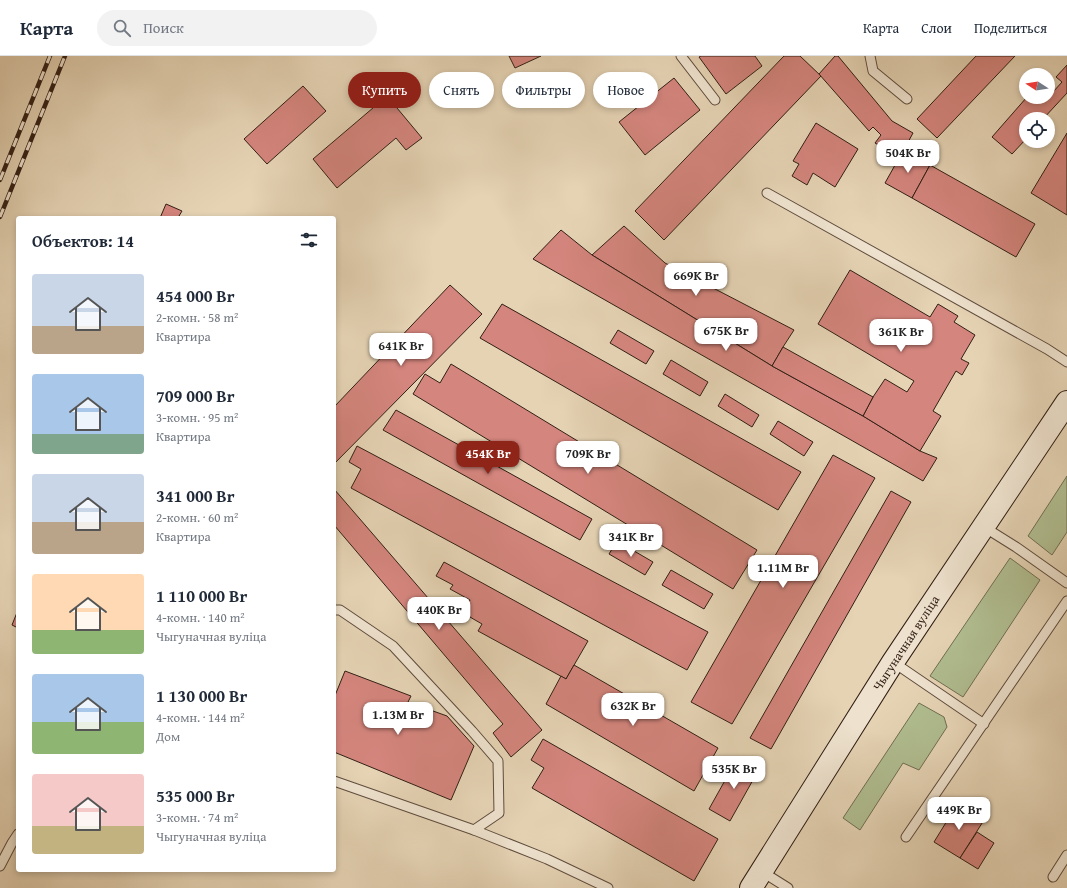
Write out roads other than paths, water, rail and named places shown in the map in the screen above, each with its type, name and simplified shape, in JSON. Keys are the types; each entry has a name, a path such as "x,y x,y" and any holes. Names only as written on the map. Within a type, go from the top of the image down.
{"street":[{"name":"Чыгуначная вуліца","path":"756,879 893,662 1067,402"}],"lane":[{"path":"681,56 715,100"},
{"path":"870,56 874,71 908,99"},
{"path":"767,193 1047,349 1067,362"},
{"path":"984,527 1016,547 1067,583"},
{"path":"906,837 1067,601"},
{"path":"336,610 340,610 393,646 498,761 499,813 474,830"},
{"path":"893,662 984,724"},
{"path":"336,782 474,830 547,859 608,888"},
{"path":"0,866 16,837"},
{"path":"1053,877 1067,856"},
{"path":"756,879 788,888"}],"railway":[{"path":"0,180 50,56"},
{"path":"0,217 65,56"}]}
